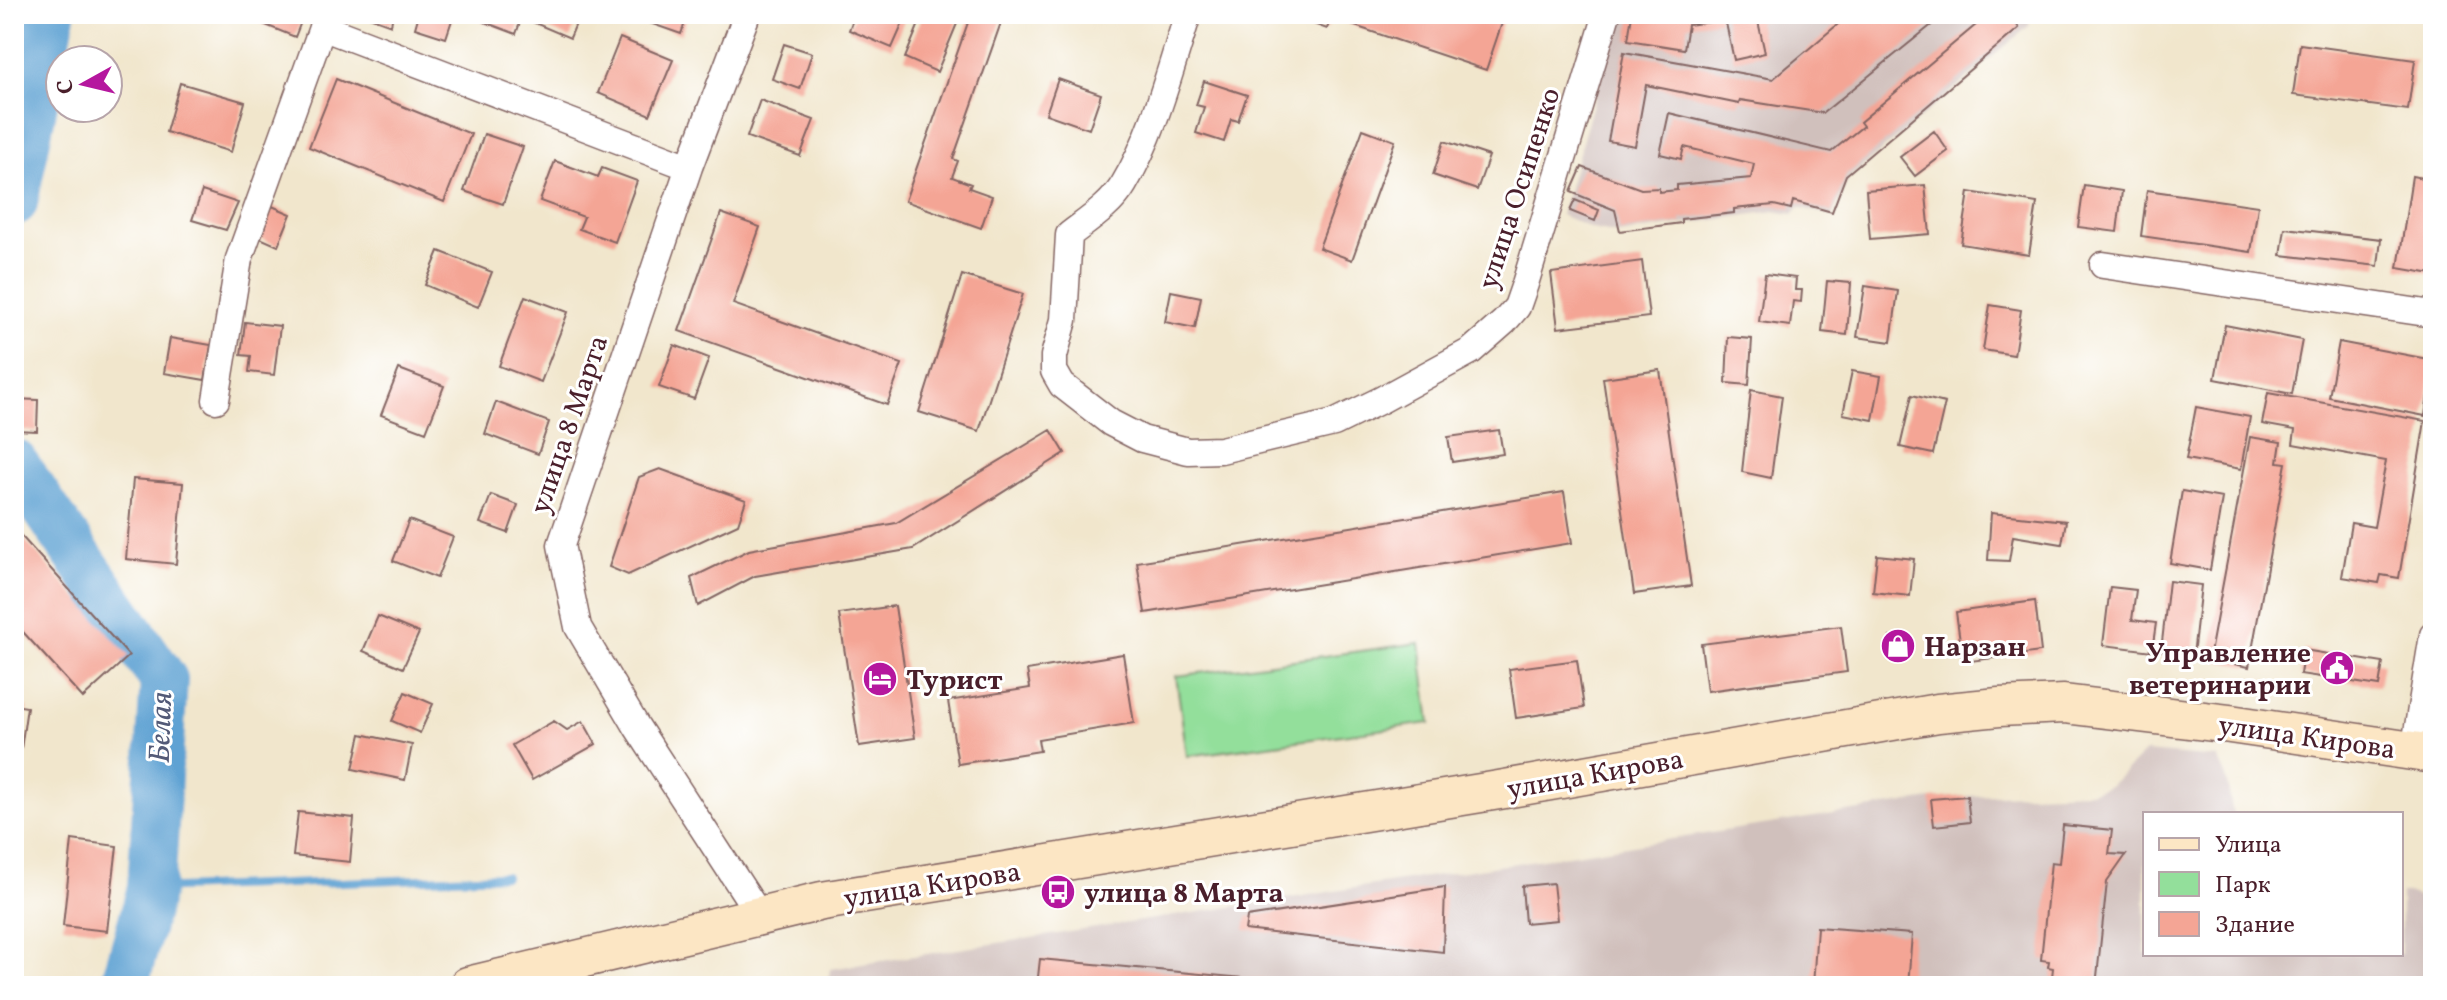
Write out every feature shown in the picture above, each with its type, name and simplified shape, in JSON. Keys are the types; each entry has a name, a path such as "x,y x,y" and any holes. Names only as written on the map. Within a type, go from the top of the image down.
{"street":[{"name":"улица 8 Марта","path":"747,14 689,167 561,545 578,627 637,727 760,916"},
{"name":"улица Осипенко","path":"1188,14 1155,116 1123,186 1069,235 1064,320 1054,356 1054,371 1062,385 1111,423 1142,439 1188,451 1221,450 1334,423 1471,351 1504,322 1517,307 1525,284 1607,14"},
{"path":"216,400 239,259 325,21 689,167"},
{"path":"2103,265 2433,314"},
{"path":"2424,752 2433,635"},
{"name":"улица Кирова","path":"468,986 822,901 1437,801 1938,713 2064,704 2424,752"}],"shaded area":[{"path":"1619,14 2026,14 2030,25 1849,178 1832,216 1799,207 1793,214 1774,211 1619,234 1592,229 1561,215"},
{"path":"2145,752 2218,758 2225,773 2233,812 2143,812 2143,956 2403,956 2403,893 2407,893 2433,903 2433,986 828,986 830,969 1931,799 2090,792 2110,786"}],"green space":[{"path":"1420,643 1430,723 1187,756 1176,676"}],"building":[{"path":"261,14 304,14 295,37 258,22"},
{"path":"361,14 393,14 391,25"},
{"path":"419,14 454,14 446,38 415,28"},
{"path":"481,14 523,14 516,34 479,20"},
{"path":"533,14 580,14 570,38 530,21"},
{"path":"624,14 688,14 681,34"},
{"path":"855,14 907,14 892,48 849,30"},
{"path":"923,14 961,14 937,72 905,58"},
{"path":"971,14 1004,14 953,159 958,161 952,177 971,184 969,188 992,196 981,228 905,201"},
{"path":"1286,14 1505,14 1486,70 1331,18 1327,29"},
{"path":"1632,14 1718,14 1719,21 1688,25 1684,49 1628,40"},
{"path":"1724,14 1782,14 1782,17 1758,21 1765,53 1734,60"},
{"path":"1850,14 1945,14 1823,113 1740,100 1739,104 1646,85 1635,146 1608,141 1624,52 1773,79"},
{"path":"1989,14 2010,14 2019,28 1846,175 1832,212 1793,201 1791,209 1774,205 1734,209 1734,213 1620,231 1615,210 1571,192 1582,167 1641,189 1659,188 1659,192 1677,190 1677,185 1751,178 1754,164 1684,147 1681,159 1660,154 1669,113 1831,152 1863,126 1860,122"},
{"path":"620,38 673,60 650,115 598,93"},
{"path":"784,44 812,53 800,89 772,79"},
{"path":"2300,44 2415,60 2408,110 2293,95"},
{"path":"336,79 471,134 444,202 309,147"},
{"path":"1058,79 1101,94 1089,129 1046,114"},
{"path":"1204,81 1247,95 1238,121 1231,119 1224,142 1196,133 1204,107 1196,105"},
{"path":"180,83 245,102 231,152 166,132"},
{"path":"760,100 814,120 800,156 747,137"},
{"path":"1363,129 1395,141 1352,260 1319,248"},
{"path":"1934,131 1948,151 1915,176 1900,157"},
{"path":"484,134 523,147 503,204 464,191"},
{"path":"1444,141 1489,156 1477,190 1433,175"},
{"path":"555,161 598,177 602,168 637,181 615,242 579,229 584,217 540,201"},
{"path":"2412,176 2433,180 2433,274 2398,268"},
{"path":"1925,185 1930,234 1870,239 1866,190"},
{"path":"2084,185 2122,191 2117,232 2078,227"},
{"path":"2147,190 2258,206 2251,252 2141,236"},
{"path":"202,191 238,203 226,230 192,220"},
{"path":"1969,192 2037,203 2029,255 1961,244"},
{"path":"1575,200 1599,210 1595,221 1570,211"},
{"path":"272,206 291,214 278,246 260,238"},
{"path":"721,213 760,227 733,304 902,364 887,405 679,331"},
{"path":"2285,228 2381,239 2378,266 2281,255"},
{"path":"439,251 492,272 478,307 425,285"},
{"path":"1642,261 1649,317 1558,328 1551,273"},
{"path":"1765,274 1796,278 1795,290 1802,290 1801,302 1793,301 1790,326 1759,322"},
{"path":"962,275 1023,294 979,431 919,412"},
{"path":"1827,281 1851,283 1847,335 1822,332"},
{"path":"1865,286 1898,291 1891,342 1857,337"},
{"path":"1171,291 1201,297 1195,328 1165,322"},
{"path":"525,296 568,312 541,382 499,366"},
{"path":"1990,305 2021,310 2014,355 1983,350"},
{"path":"245,322 280,326 274,375 249,372 251,356 241,355"},
{"path":"2225,325 2302,340 2292,394 2215,379"},
{"path":"1728,337 1752,339 1749,385 1726,383"},
{"path":"170,338 211,345 205,380 164,373"},
{"path":"2339,342 2433,360 2425,416 2329,397"},
{"path":"674,345 709,358 694,399 659,387"},
{"path":"399,369 444,386 426,432 381,415"},
{"path":"1660,370 1691,586 1634,594 1603,378"},
{"path":"1852,371 1881,376 1873,420 1843,414"},
{"path":"1751,390 1782,396 1771,478 1742,472"},
{"path":"2268,393 2425,421 2399,578 2381,575 2379,583 2342,577 2351,523 2374,527 2386,461 2293,444 2295,430 2262,424"},
{"path":"1912,395 1945,403 1933,454 1900,447"},
{"path":"14,399 38,400 37,431 14,430"},
{"path":"496,402 549,422 538,454 485,434"},
{"path":"2196,407 2250,417 2241,469 2186,459"},
{"path":"1051,430 1065,453 913,549 755,576 698,606 691,578 749,550 896,523"},
{"path":"1499,430 1503,454 1452,462 1448,437"},
{"path":"2250,437 2281,442 2278,462 2286,463 2249,667 2209,659"},
{"path":"660,469 746,500 738,524 628,575 609,567 639,477"},
{"path":"133,479 183,483 176,564 126,559"},
{"path":"2182,491 2222,498 2210,570 2170,563"},
{"path":"1564,492 1572,543 1145,613 1137,562"},
{"path":"491,495 518,505 508,533 480,523"},
{"path":"1991,513 2066,521 2062,544 2013,536 2009,561 1988,560"},
{"path":"409,520 453,537 437,578 393,561"},
{"path":"14,528 129,656 83,698 14,622"},
{"path":"1877,555 1914,559 1910,596 1873,592"},
{"path":"2169,581 2201,585 2193,655 2161,651"},
{"path":"2110,587 2136,590 2132,620 2156,623 2152,651 2103,645"},
{"path":"2035,601 2041,652 1963,662 1956,612"},
{"path":"895,606 915,738 859,746 839,614"},
{"path":"378,616 419,633 403,668 363,651"},
{"path":"1841,626 1847,672 1707,691 1701,644"},
{"name":"Нарзан","path":"1906,636 1907,655 1891,656 1890,637"},
{"path":"2304,650 2383,663 2379,686 2300,674"},
{"path":"1123,654 1134,723 1038,739 1040,751 958,764 948,701 1030,688 1027,670"},
{"path":"1577,660 1584,708 1516,718 1509,669"},
{"path":"405,692 433,704 420,733 392,721"},
{"path":"14,705 27,707 16,784 14,784"},
{"path":"554,721 567,730 583,721 596,744 532,780 512,745"},
{"path":"361,734 412,745 405,780 353,769"},
{"path":"1967,796 1970,822 1934,826 1931,799"},
{"path":"298,812 354,818 350,862 293,856"},
{"path":"2063,825 2112,830 2109,854 2126,855 2107,882 2096,986 2051,986 2053,968 2048,967 2049,961 2041,960 2051,862 2059,863"},
{"path":"72,840 117,846 107,931 63,926"},
{"path":"1553,883 1557,920 1525,923 1522,886"},
{"path":"1445,887 1443,952 1245,930 1247,917"},
{"path":"1817,927 1912,934 1908,986 1813,986"},
{"path":"1040,959 1309,984 1309,986 1037,986"}],"waterway":[{"name":"Белая","path":"14,202 52,14"},
{"name":"Белая","path":"14,463 164,680 151,889 124,986"},
{"path":"151,889 505,876"}],"place":[{"name":"Нарзан","path":"1898,646"},
{"name":"Управление ветеринарии","path":"2337,668"},
{"name":"Турист","path":"880,679"},
{"name":"улица 8 Марта","path":"1058,892"}]}
